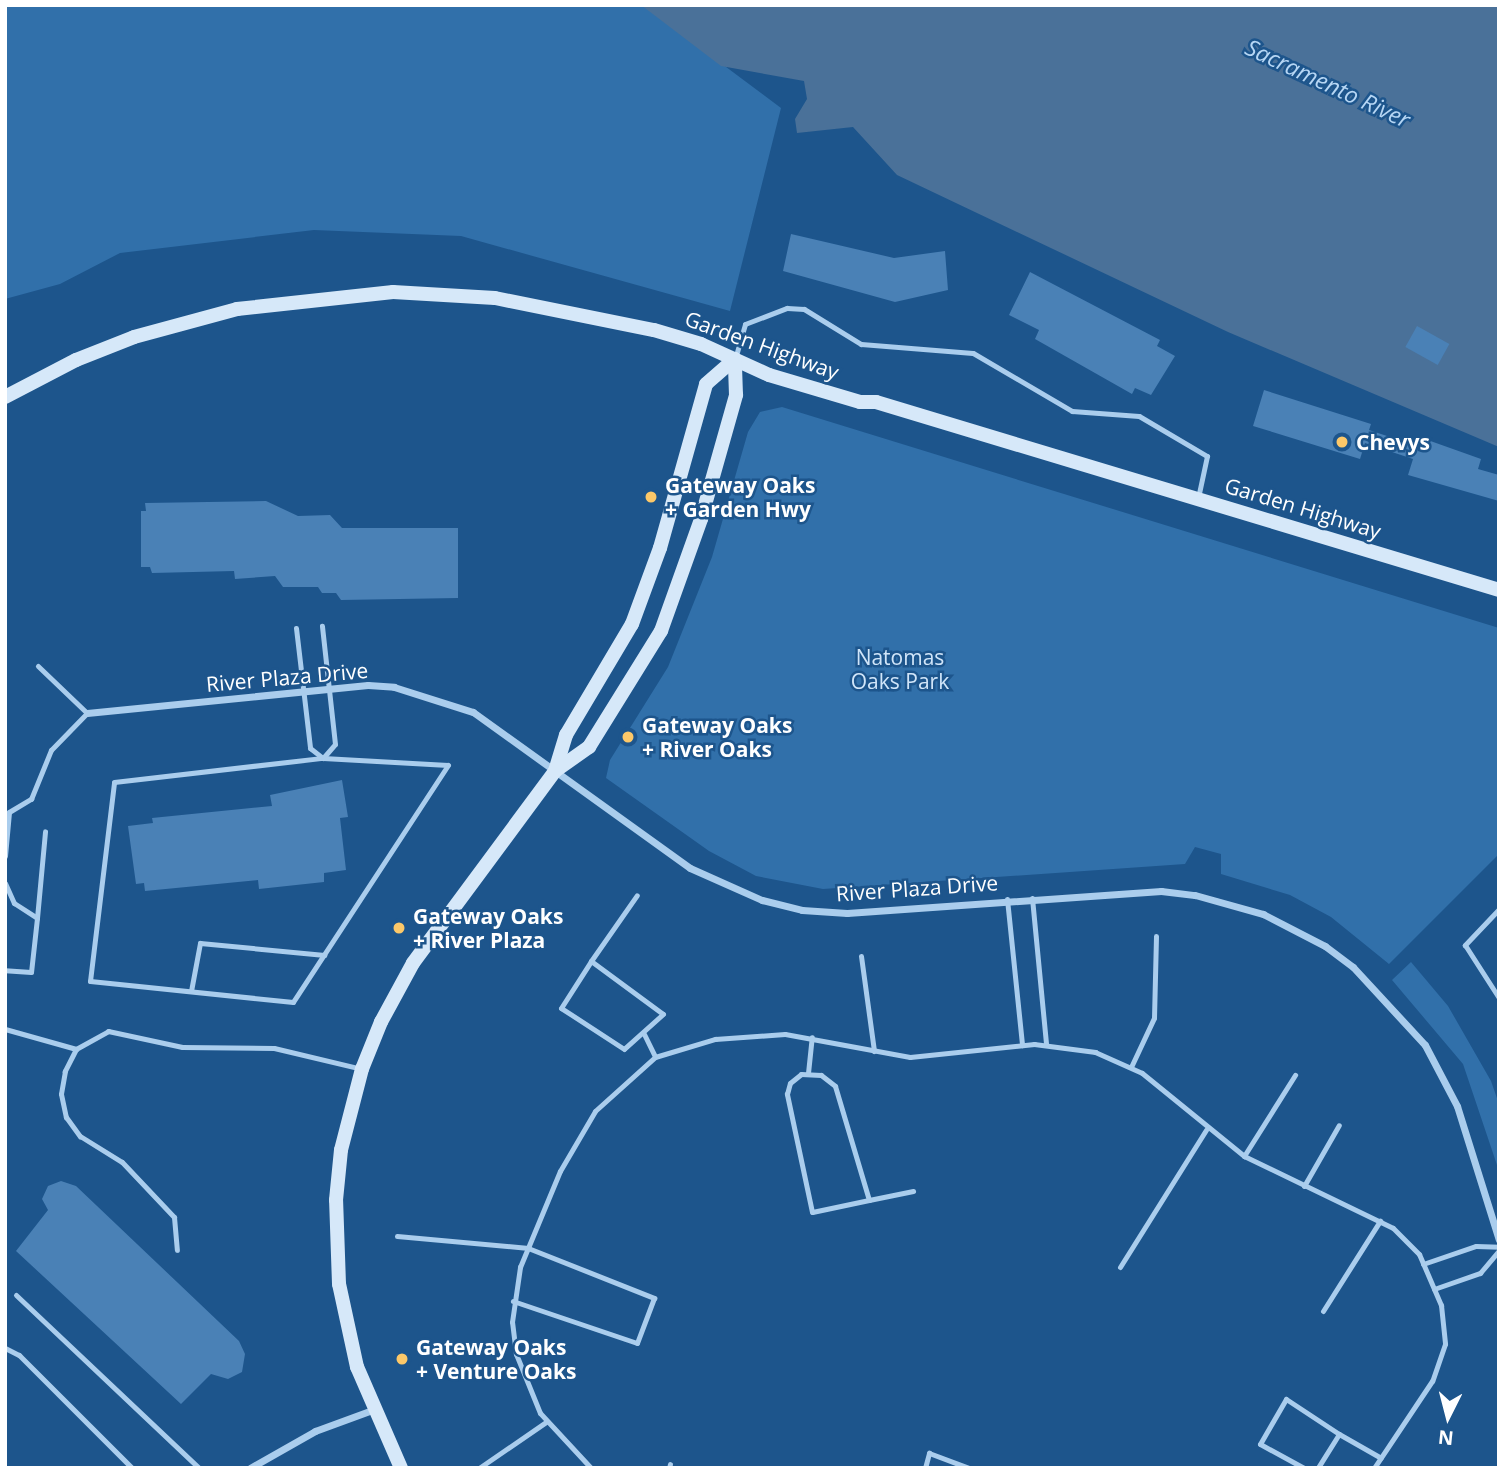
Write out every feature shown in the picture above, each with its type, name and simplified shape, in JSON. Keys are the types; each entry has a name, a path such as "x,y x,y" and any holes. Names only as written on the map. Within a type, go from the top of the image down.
{"street":[{"name":"Garden Highway","path":"5,397 76,360 177,322 341,294 444,293 521,303 654,330 735,359 769,375 860,402 876,402 1499,590"},
{"path":"555,771 566,735 632,624 660,548 706,384 735,359"},
{"path":"401,1468 372,1410 344,1318 336,1251 341,1150 362,1069 381,1022 413,963 555,771 589,747 661,631 696,533 736,395 735,359"},
{"name":"River Plaza Drive","path":"87,713 329,689 394,687 473,712 690,868 762,900 802,910 847,913 1125,890 1195,895 1263,914 1333,952 1387,1000 1425,1045 1457,1106 1499,1240"},
{"path":"250,1468 315,1431 372,1410"}],"lane":[{"path":"735,359 745,324 787,308 804,309 861,344 973,353 1072,411 1139,416 1207,456 1198,498"},
{"path":"322,626 335,744 323,758"},
{"path":"296,628 310,748 323,758"},
{"path":"5,856 9,812 31,799 51,750 87,713 38,666"},
{"path":"323,758 448,765 293,1002 90,981 114,782 323,758"},
{"path":"5,970 31,972 45,831"},
{"path":"5,883 14,903 37,918"},
{"path":"591,961 663,1014 644,1034 624,1049 561,1008 591,961 636,895"},
{"path":"1032,897 1046,1044"},
{"path":"1007,899 1022,1045"},
{"path":"1499,909 1465,945 1499,998"},
{"path":"1131,1067 1154,1018 1156,936"},
{"path":"191,991 200,943 324,955"},
{"path":"861,956 874,1051"},
{"path":"5,1029 76,1049"},
{"path":"177,1250 174,1217 122,1162 80,1136 66,1117 61,1094 65,1071 76,1049 108,1031 183,1046 274,1048 362,1069"},
{"path":"644,1034 655,1057"},
{"path":"591,1468 546,1422 525,1385 516,1354 513,1301 528,1248 575,1139 610,1093 655,1057 688,1045 743,1035 812,1037 874,1051 929,1057 1046,1044 1095,1052 1131,1067 1206,1130 1244,1156 1380,1221 1410,1243 1423,1264 1434,1289 1445,1328 1439,1367 1374,1468"},
{"path":"808,1073 812,1037"},
{"path":"869,1200 835,1086 821,1075 808,1073 795,1077 787,1094 812,1212 913,1191"},
{"path":"1244,1156 1295,1075"},
{"path":"1304,1186 1339,1125"},
{"path":"1120,1267 1206,1130"},
{"path":"1324,1311 1380,1221"},
{"path":"397,1236 528,1248 654,1298 637,1343 513,1301"},
{"path":"1423,1264 1476,1246 1499,1248"},
{"path":"1434,1289 1480,1273 1499,1248"},
{"path":"16,1295 200,1468"},
{"path":"5,1348 19,1355 132,1468"},
{"path":"1304,1468 1260,1444 1286,1399 1381,1458"},
{"path":"479,1468 546,1422"},
{"path":"1318,1468 1339,1434"},
{"path":"925,1468 929,1453 969,1468"}],"green space":[{"path":"5,5 643,5 781,108 730,311 461,236 314,230 120,253 60,284 5,299"},
{"name":"Natomas Oaks Park","path":"782,407 1499,628 1499,854 1389,964 1331,917 1290,895 1221,874 1221,854 1195,847 1185,864 823,889 756,876 709,851 606,778 610,760 668,667 712,557 748,432 760,412"},
{"path":"1411,962 1448,1006 1491,1081 1499,1104 1499,1171 1463,1064 1392,980"}],"water":[{"name":"Sacramento River","path":"641,5 1499,5 1499,447 1228,332 897,175 853,127 797,133 795,119 807,99 804,81 721,66"}],"building":[{"path":"791,234 894,258 945,251 948,290 895,302 783,271"},
{"path":"1030,272 1160,340 1157,346 1175,356 1151,395 1135,388 1132,394 1035,339 1039,330 1009,315"},
{"path":"1417,326 1449,344 1438,365 1405,347"},
{"path":"1264,390 1371,424 1369,430 1417,446 1422,438 1481,459 1478,469 1499,475 1499,501 1408,475 1413,459 1365,443 1360,459 1253,426"},
{"path":"266,501 298,516 330,515 342,528 458,528 458,598 341,600 336,593 322,593 318,587 283,587 275,576 235,579 234,571 152,573 150,567 141,567 141,511 146,511 145,503"},
{"path":"342,780 348,817 340,818 346,870 324,873 324,882 259,889 258,880 145,891 144,883 136,884 128,826 153,823 152,818 272,806 270,795"},
{"path":"61,1181 76,1186 239,1341 245,1354 242,1372 228,1379 211,1374 181,1404 16,1251 48,1210 42,1199 48,1186"}],"place":[{"name":"Chevys","path":"1342,442"},
{"name":"Gateway Oaks + Garden Hwy","path":"651,497"},
{"name":"Gateway Oaks + River Oaks","path":"628,737"},
{"name":"Gateway Oaks + River Plaza","path":"399,928"},
{"name":"Gateway Oaks + Venture Oaks","path":"402,1359"}]}
